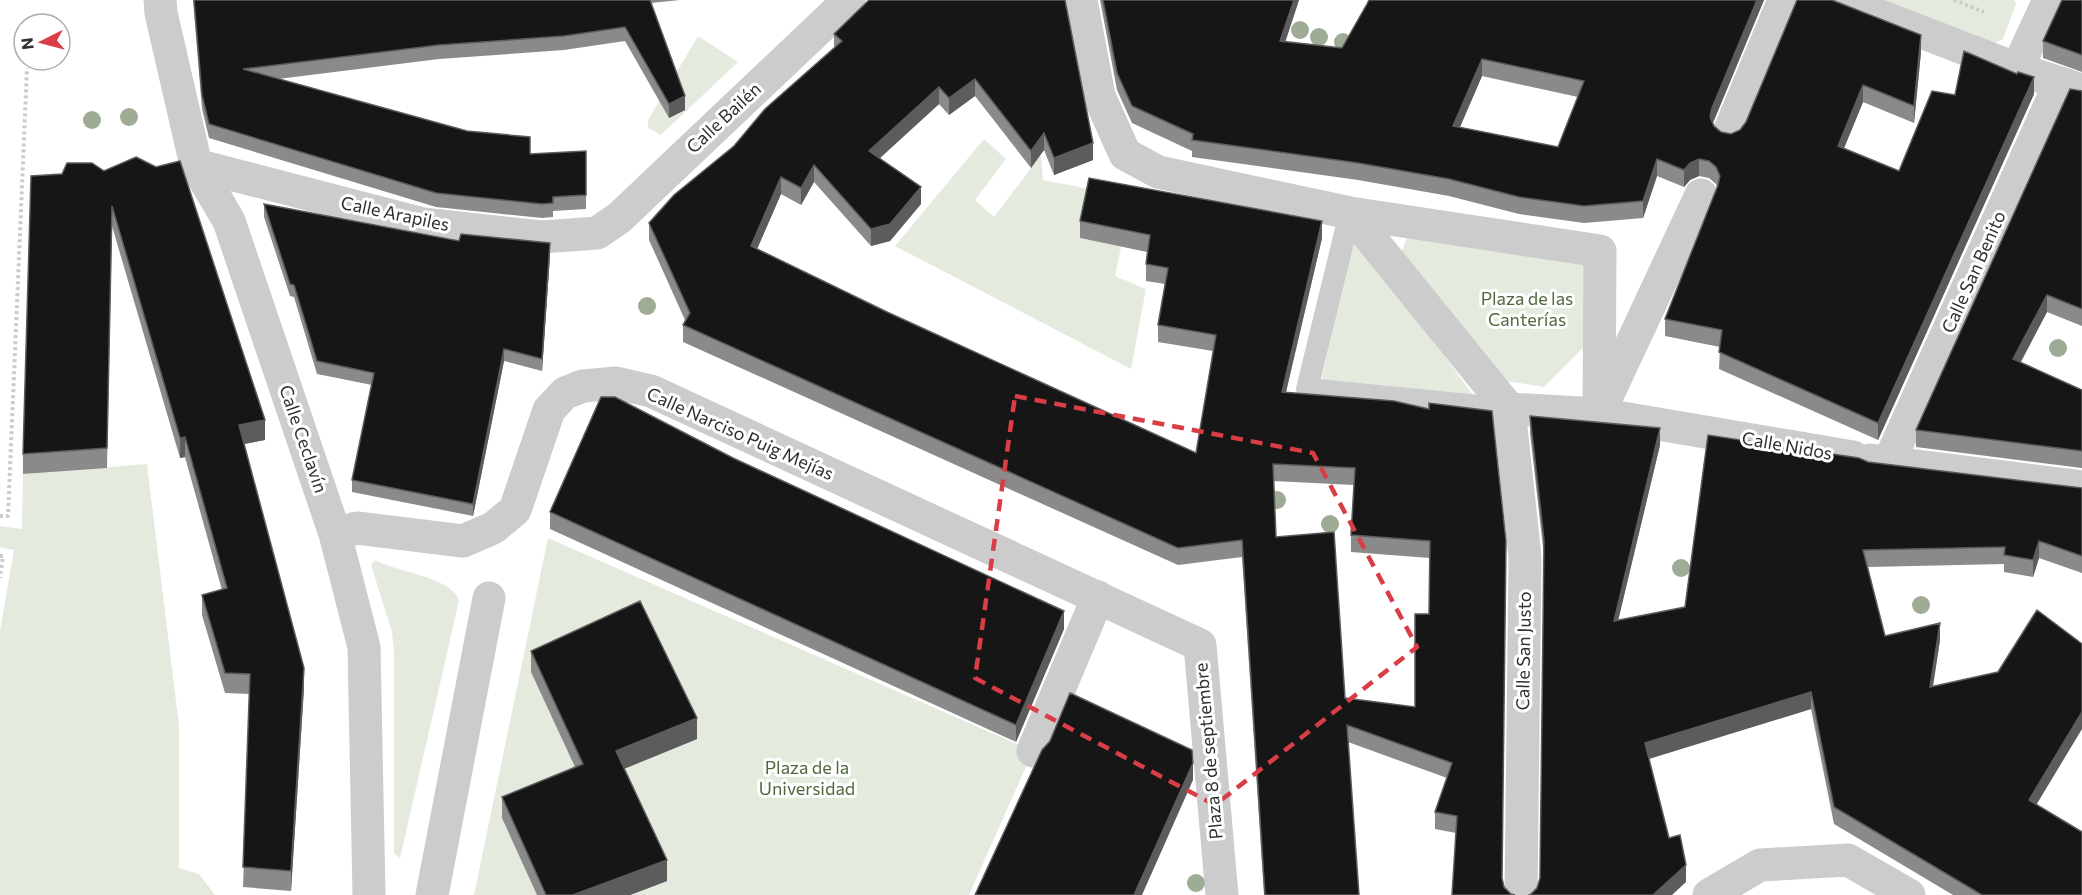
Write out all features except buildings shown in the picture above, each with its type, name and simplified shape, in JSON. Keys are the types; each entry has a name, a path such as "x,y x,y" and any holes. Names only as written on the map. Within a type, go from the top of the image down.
{"street":[{"name":"Calle Ceclavín","path":"160,0 160,13 196,165 229,221 335,534 364,647 369,895"},
{"name":"Calle Bailén","path":"597,232 619,218 849,0"},
{"path":"1081,0 1099,96 1125,154 1158,172 1350,213 1600,251 1599,414"},
{"path":"1729,132 1784,0"},
{"path":"2021,70 2049,0"},
{"path":"1847,1 2021,70 2071,87"},
{"name":"Calle San Benito","path":"1889,462 2071,87"},
{"name":"Calle Arapiles","path":"196,165 423,224 542,237 597,232"},
{"path":"1599,414 1701,195"},
{"path":"1350,213 1509,409 1599,414"},
{"name":"Calle Narciso Puig Mejías","path":"335,534 357,528 463,541 493,528 515,510 549,410 565,393 583,386 616,383 651,391 1200,645"},
{"name":"Calle San Justo","path":"1509,409 1525,557 1521,895"},
{"name":"Calle Nidos","path":"1599,414 1853,457 2082,487"},
{"path":"1034,751 1098,597"},
{"path":"432,895 489,598"},
{"name":"Plaza 8 de septiembre","path":"1200,645 1222,895"},
{"name":"Plaza 8 de septiembre","path":"1200,895 1218,857"},
{"path":"1709,895 1760,865 1848,860 1909,895"}],"lane":[{"path":"1350,213 1307,389 1509,409"}],"path":[{"path":"1954,0 1986,13"},
{"path":"0,516 9,516 27,72"},
{"path":"0,555 3,556 0,578"}],"highlighted area":[{"path":"1015,396 1313,453 1417,647 1215,805 975,678"}],"green space":[{"path":"1884,0 2014,0 2016,4 2003,39 1989,46"},
{"path":"698,36 738,62 661,135 648,128 648,120"},
{"path":"984,139 1006,159 975,200 994,217 1041,155 1043,180 1090,189 1080,238 1121,247 1115,276 1146,289 1131,369 895,246"},
{"name":"Plaza de las Canterías","path":"1411,227 1583,258 1590,278 1585,346 1544,387 1507,381 1400,256"},
{"name":"Plaza de las Canterías","path":"1354,231 1475,398 1321,382"},
{"path":"147,464 179,726 179,868 199,874 215,895 0,895 0,631 14,550 0,547 0,526 22,529 23,474"},
{"name":"Plaza de la Universidad","path":"548,538 1033,751 969,895 630,895 583,785 537,895 474,895"},
{"path":"375,560 446,586 455,593 459,601 400,858 394,854 394,651 392,632 371,565"}]}
